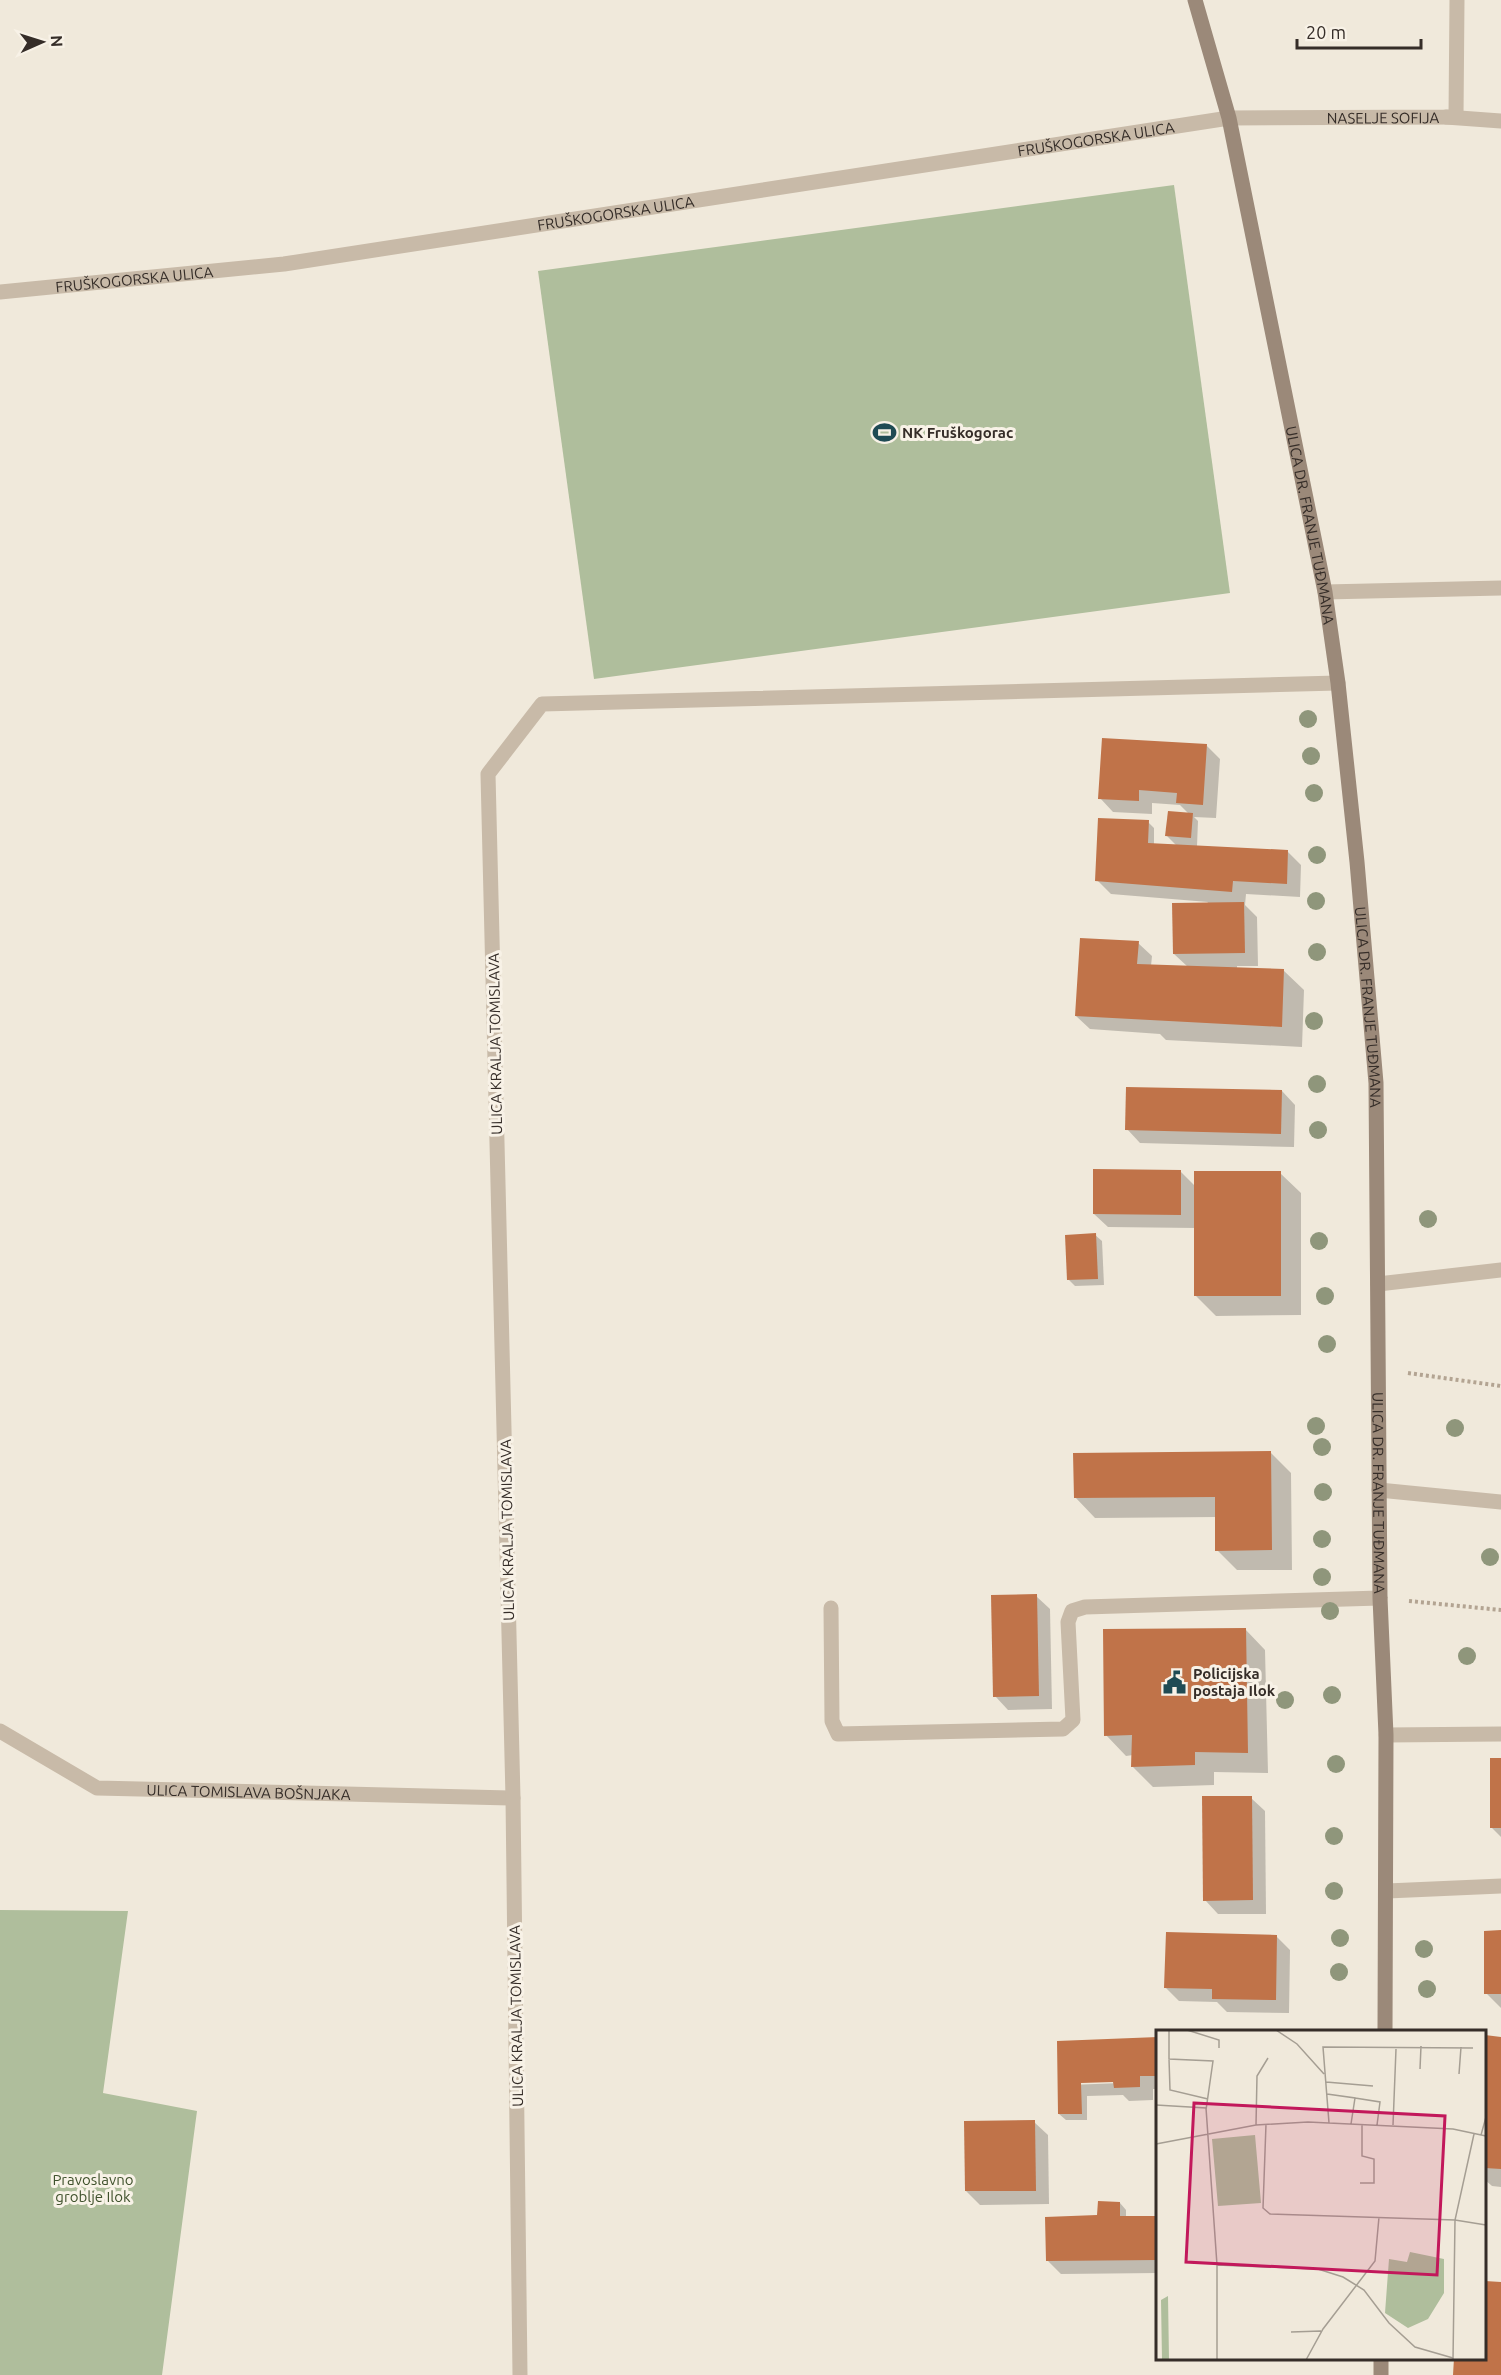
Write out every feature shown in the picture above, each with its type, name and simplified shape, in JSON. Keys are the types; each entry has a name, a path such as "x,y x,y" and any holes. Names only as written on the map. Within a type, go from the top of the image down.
{"main road":[{"name":"ULICA DR. FRANJE TUĐMANA","path":"1195,0 1229,118 1325,592 1338,683 1357,862 1376,1083 1380,1598 1386,1736 1386,2030"}],"street":[{"name":"NASELJE SOFIJA","path":"1229,118 1456,117 1457,0"},
{"path":"1443,116 1501,121"},
{"name":"FRUŠKOGORSKA ULICA","path":"0,292 284,264 1229,118"},
{"path":"1325,592 1501,588"},
{"name":"ULICA KRALJA TOMISLAVA","path":"520,2375 513,1798 488,774 542,704 1338,683"},
{"path":"1378,1284 1501,1270"},
{"path":"1379,1490 1501,1502"},
{"path":"831,1608 832,1721 838,1734 1064,1729 1073,1720 1068,1622 1072,1611 1085,1607 1380,1598"},
{"name":"ULICA TOMISLAVA BOŠNJAKA","path":"0,1731 97,1788 513,1798"},
{"path":"1386,1736 1501,1734"},
{"path":"1387,1891 1501,1886"}],"path":[{"path":"1378,1367 1501,1386"},
{"path":"1380,1598 1501,1610"}],"green space":[{"name":"NK Fruškogorac","path":"1174,185 1230,593 594,679 538,271"},
{"name":"Pravoslavno groblje Ilok","path":"0,1910 128,1911 103,2093 197,2111 162,2375 0,2375"}],"building":[{"path":"1102,738 1207,744 1203,805 1176,803 1177,793 1139,790 1139,801 1098,799"},
{"path":"1168,811 1193,813 1191,838 1165,836"},
{"path":"1098,818 1149,820 1148,843 1288,850 1287,884 1233,881 1232,892 1095,881"},
{"path":"1244,902 1245,953 1173,954 1172,903"},
{"path":"1080,938 1139,941 1137,964 1284,969 1282,1027 1075,1016"},
{"path":"1126,1087 1282,1090 1281,1134 1125,1130"},
{"path":"1093,1169 1181,1170 1181,1215 1093,1214"},
{"path":"1194,1171 1281,1171 1281,1296 1194,1296"},
{"path":"1096,1233 1098,1279 1067,1280 1065,1235"},
{"path":"1271,1451 1272,1550 1215,1551 1215,1497 1074,1498 1073,1453"},
{"path":"1037,1594 1039,1696 993,1697 991,1595"},
{"name":"Policijska postaja Ilok","path":"1246,1628 1248,1753 1195,1752 1195,1765 1131,1767 1132,1735 1104,1736 1103,1629"},
{"path":"1490,1758 1501,1758 1501,1828 1490,1828"},
{"path":"1202,1796 1252,1796 1253,1900 1203,1901"},
{"path":"1501,1930 1501,1994 1484,1994 1484,1931"},
{"path":"1166,1932 1277,1935 1276,2000 1212,1999 1212,1989 1164,1988"},
{"path":"1486,2035 1501,2037 1501,2169 1486,2168"},
{"path":"1156,2037 1156,2076 1140,2076 1140,2087 1114,2088 1113,2082 1081,2083 1082,2114 1058,2114 1057,2041"},
{"path":"1035,2120 1036,2191 965,2191 964,2121"},
{"path":"1098,2201 1120,2202 1120,2216 1156,2216 1156,2260 1046,2261 1045,2217 1097,2215"},
{"path":"1486,2281 1501,2282 1501,2375 1453,2375 1454,2360 1486,2360"}],"place":[{"name":"NK Fruškogorac","path":"884,432"},
{"name":"Policijska postaja Ilok","path":"1175,1682"}]}
